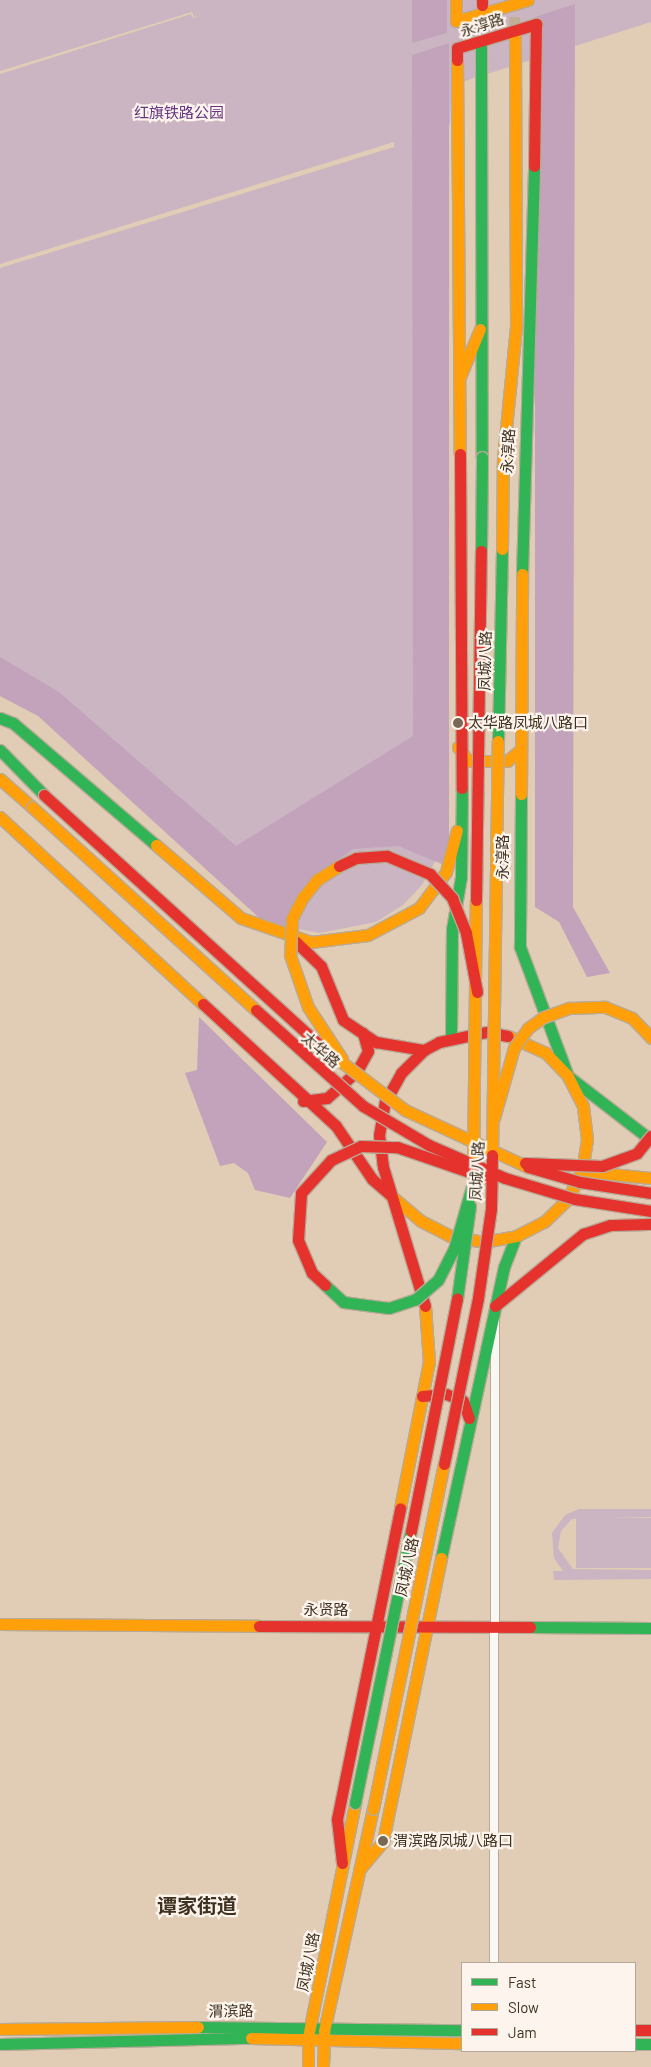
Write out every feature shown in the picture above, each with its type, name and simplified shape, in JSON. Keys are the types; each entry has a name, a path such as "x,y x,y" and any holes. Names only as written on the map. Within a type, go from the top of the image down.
{"street":[{"path":"456,0 456,21 528,0"},
{"name":"永淳路","path":"451,1039 452,929 461,877 462,814 458,747 457,48 536,24 531,323 522,463 519,751 520,947 568,1076"},
{"name":"永淳路","path":"503,459 516,327 514,38"},
{"name":"永淳路","path":"481,47 482,457"},
{"path":"458,381 482,325"},
{"path":"516,327 522,463"},
{"name":"凤城八路","path":"308,2067 310,2032 342,1863 455,1316 472,1186 477,992 482,457"},
{"name":"凤城八路","path":"323,2067 324,2036 373,1809 478,1298 491,1209 494,1118 503,459"},
{"path":"0,718 13,723 241,918 311,942 368,935 419,908 446,872 462,814"},
{"path":"458,747 468,761 507,762 519,751"},
{"name":"太华路","path":"0,750 44,795 350,1072 414,1115 514,1163 580,1182 651,1193"},
{"name":"太华路","path":"0,779 363,1106 429,1145 536,1188 606,1206 651,1211"},
{"path":"0,816 303,1101 336,1126 372,1180 421,1221 450,1236 483,1242 516,1236 544,1222 561,1205 582,1171 587,1139 583,1106 568,1076"},
{"path":"350,1072 308,1007 290,955 292,919 317,880 356,858 387,856 430,874 452,898 466,933 477,992"},
{"path":"273,929 303,945 322,966 343,1020 376,1042 424,1050 451,1039 487,1032 518,1038 546,1053 568,1076 651,1138 637,1153 602,1166 556,1161 514,1163"},
{"path":"494,1118 514,1048 528,1028 544,1017 569,1008 605,1007 632,1018 651,1038"},
{"path":"303,1101 327,1098 357,1071 368,1051 363,1033"},
{"name":"凤城八路","path":"342,1863 337,1819 429,1362 425,1300 406,1250 379,1134 385,1102 401,1073 424,1050"},
{"path":"472,1186 454,1249 438,1280 407,1302 364,1308 343,1302 312,1273 298,1240 301,1193 331,1160 361,1146 397,1147 506,1186 536,1188"},
{"path":"582,1171 651,1178"},
{"path":"494,1962 495,1306 583,1234 610,1225 651,1224"},
{"name":"凤城八路","path":"359,1870 383,1841 469,1418 495,1306 516,1236"},
{"path":"422,1396 446,1394 463,1401 469,1418"},
{"name":"永贤路","path":"0,1624 427,1629 651,1628"},
{"name":"渭滨路","path":"0,2029 310,2032 324,2036 461,2043"},
{"name":"渭滨路","path":"324,2036 461,2030"},
{"path":"636,2030 651,2030"},
{"name":"渭滨路","path":"0,2044 310,2032"},
{"path":"636,2044 651,2044"}],"green space":[{"name":"红旗铁路公园","path":"0,0 651,0 651,22 452,85 450,124 410,136 416,135 413,741 230,850 10,673 0,659 0,268 394,147 394,142 0,264 0,74 191,14 193,18 202,15 194,17 192,12 0,71"},
{"path":"445,773 449,791 440,853 422,885 403,905 376,922 320,933 285,927 247,907"},
{"path":"579,1509 651,1509 651,1517 572,1519 561,1531 558,1548 573,1569 651,1570 651,1579 554,1580 553,1571 563,1571 554,1558 552,1533 565,1515"},
{"path":"576,1518 651,1518 651,1568 576,1568"}],"shaded area":[{"path":"412,0 447,0 447,33 412,43"},
{"path":"575,4 573,907 610,973 587,977 559,922 535,907 535,17"},
{"path":"449,43 449,867 398,846 353,849 305,884 288,930 267,925 38,716 0,696 0,657 59,692 236,846 413,736 412,55"},
{"path":"199,1017 327,1142 290,1198 255,1190 248,1173 234,1163 220,1166 185,1073 197,1070"}],"tunnel":[{"path":"514,0 515,37"},
{"path":"481,47 482,5"}],"traffic: fast":[{"path":"481,47 482,457"},
{"path":"522,574 534,166"},
{"path":"481,551 482,457"},
{"path":"498,741 502,549"},
{"path":"0,718 13,723 156,845"},
{"path":"0,750 44,795"},
{"path":"451,1039 452,929 461,877 462,788"},
{"path":"521,794 520,947 568,1076 651,1140"},
{"path":"325,1285 343,1302 389,1308 416,1299 438,1280 454,1249 472,1186"},
{"path":"457,1299 470,1206"},
{"path":"441,1558 504,1267 516,1236"},
{"path":"355,1803 411,1531"},
{"path":"530,1627 651,1628"},
{"path":"198,2027 461,2030"},
{"path":"0,2044 251,2038"},
{"path":"636,2044 651,2044"}],"traffic: slow":[{"path":"456,0 456,21 528,0"},
{"path":"503,459 516,327 515,37"},
{"path":"457,60 460,454"},
{"path":"460,377 480,329"},
{"path":"502,549 503,459"},
{"path":"521,794 522,574"},
{"path":"492,1155 498,741"},
{"path":"458,747 468,761 507,761 519,751"},
{"path":"0,779 32,807"},
{"path":"32,807 256,1010"},
{"path":"0,817 203,1004"},
{"path":"156,845 241,918 311,942 368,935 419,908 446,872 457,830"},
{"path":"339,866 317,880 303,897 292,919 290,955 308,1007 342,1059"},
{"path":"473,1173 476,900"},
{"path":"494,1118 514,1048 528,1028 544,1017 569,1008 605,1007 632,1018 651,1038"},
{"path":"389,1194 421,1221 450,1236 483,1242 516,1236 544,1222 567,1200 582,1171 587,1139 583,1106 568,1076 546,1053 508,1036"},
{"path":"323,1048 405,1110 528,1167"},
{"path":"582,1171 651,1178"},
{"path":"400,1508 429,1362 425,1306"},
{"path":"373,1809 444,1464"},
{"path":"359,1870 383,1841 441,1558"},
{"path":"0,1624 259,1626"},
{"path":"308,2067 308,2037 355,1803"},
{"path":"323,2067 324,2031 373,1809"},
{"path":"0,2029 198,2027"},
{"path":"251,2038 461,2043"}],"traffic: jam":[{"path":"482,0 482,5"},
{"path":"457,60 457,48 536,24 534,166"},
{"path":"460,454 462,788"},
{"path":"476,900 481,551"},
{"path":"44,795 323,1048"},
{"path":"339,866 356,858 387,856 430,874 452,898 466,933 477,992"},
{"path":"295,941 321,966 343,1020 376,1042 424,1050"},
{"path":"203,1004 336,1126 372,1179 389,1194"},
{"path":"256,1010 363,1106 429,1145 505,1178 575,1199 651,1211"},
{"path":"425,1306 383,1167 379,1135 385,1102 401,1073 424,1050 439,1042 487,1032 508,1036"},
{"path":"303,1101 327,1098 357,1071 368,1051 363,1033"},
{"path":"525,1163 602,1166 637,1153 651,1136"},
{"path":"325,1285 312,1273 298,1240 301,1193 331,1160 361,1146 397,1147 487,1178"},
{"path":"444,1464 478,1298 491,1209 492,1155"},
{"path":"528,1167 580,1182 651,1193"},
{"path":"495,1306 583,1234 610,1225 651,1224"},
{"path":"411,1531 457,1299"},
{"path":"422,1396 446,1394 463,1401 469,1418"},
{"path":"342,1863 337,1819 400,1508"},
{"path":"259,1626 530,1627"},
{"path":"636,2030 651,2030"}],"place":[{"name":"太华路凤城八路口","path":"458,723"},
{"name":"渭滨路凤城八路口","path":"383,1841"}],"district":[{"name":"谭家街道","path":"197,1905"}]}
